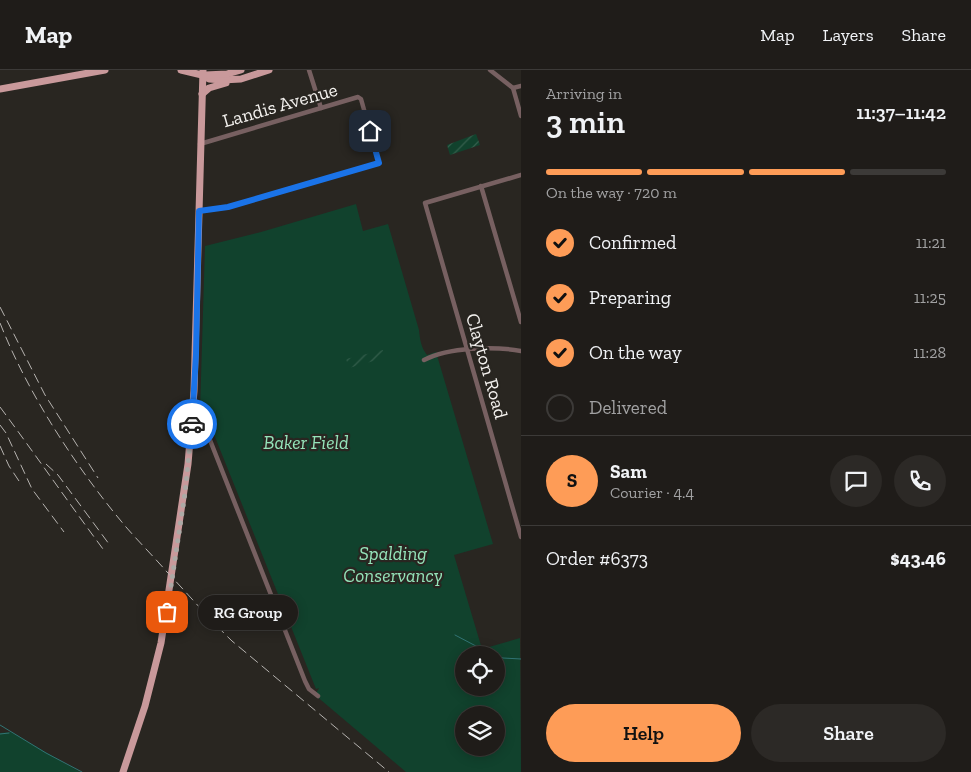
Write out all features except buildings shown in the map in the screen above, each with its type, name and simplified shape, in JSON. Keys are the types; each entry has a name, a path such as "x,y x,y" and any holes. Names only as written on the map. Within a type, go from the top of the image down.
{"main road":[{"path":"0,90 105,70"},
{"path":"181,70 221,75 241,70"},
{"path":"202,94 209,88 270,70"},
{"path":"203,73 209,79 240,78"},
{"path":"123,772 150,687 161,643 185,493 193,411 203,73"}],"street":[{"path":"309,70 321,108"},
{"path":"490,70 513,88 521,116"},
{"path":"513,88 521,86"},
{"name":"Landis Avenue","path":"199,211 228,207 379,163 360,98 200,144"},
{"path":"521,175 481,186 521,322"},
{"name":"Clayton Road","path":"481,186 425,202 521,537"},
{"path":"424,360 466,350 493,348 521,351"},
{"path":"193,411 201,421 211,443 305,681 318,696"}],"green space":[{"path":"476,134 480,145 450,155 447,145"},
{"path":"356,204 363,231 388,224 419,330 420,340 427,355 436,352 493,544 454,555 481,646 455,646 455,696 505,696 505,646 492,646 520,638 521,772 406,772 315,695 319,688 316,689 209,422 200,411 205,246 261,232"},
{"path":"383,350 384,358 349,368 346,359"},
{"path":"11,732 80,772 0,772 0,733"}],"waterway":[{"path":"455,635 476,646"},
{"path":"505,658 521,659"},
{"path":"0,725 82,772"},
{"path":"0,734 9,733"}],"railway":[{"path":"0,307 45,395 98,478"},
{"path":"0,323 11,350 55,430 90,481 126,527 232,641 389,772"},
{"path":"0,407 103,549"},
{"path":"0,425 6,433 32,489 64,532"},
{"path":"0,446 9,466 21,484"},
{"path":"46,464 58,475 109,544"}],"way so far":[{"path":"167,612 185,493 192,424"}],"place":[{"name":"RG Group","path":"167,612"}],"route":[{"path":"192,424 196,354 199,211 228,207 379,163 370,131"}],"park label":[{"name":"Baker Field","path":"306,442"},
{"name":"Spalding Conservancy","path":"393,564"}]}
